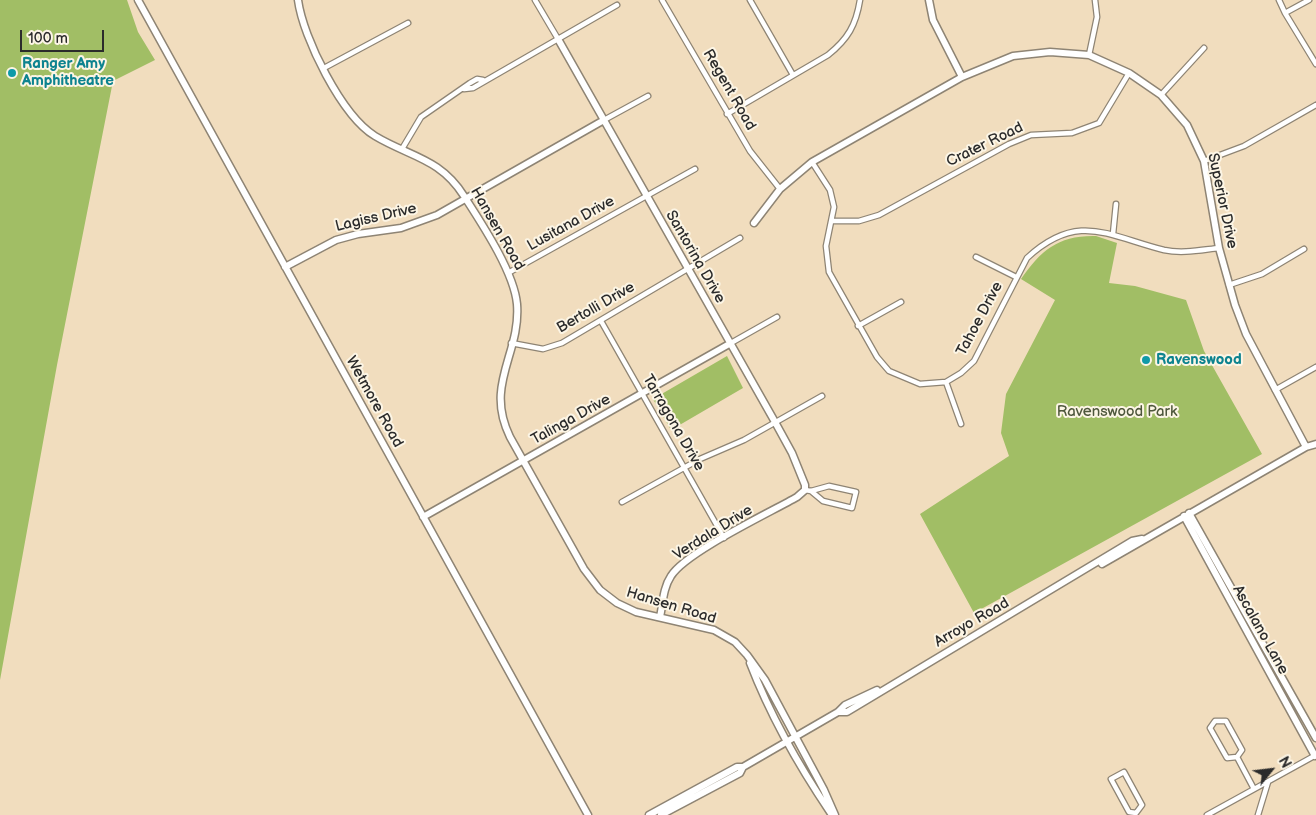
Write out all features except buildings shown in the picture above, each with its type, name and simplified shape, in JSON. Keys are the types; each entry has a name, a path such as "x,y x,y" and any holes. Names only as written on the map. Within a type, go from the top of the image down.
{"street":[{"name":"Wetmore Road","path":"138,0 588,815"},
{"name":"Hansen Road","path":"298,0 304,28 345,105 359,124 374,136 440,168 456,184 466,198 508,273 517,306 511,343 501,380 500,411 504,426 594,583 608,597 625,607 714,630 735,642 765,680 791,738 824,790 833,815"},
{"path":"536,0 558,38"},
{"name":"Regent Road","path":"662,0 750,151 780,188"},
{"path":"750,0 793,75"},
{"path":"727,114 828,55 842,44 852,32 860,0"},
{"path":"928,0 933,20 962,78"},
{"path":"1089,55 1097,17 1095,0"},
{"path":"1279,0 1316,64"},
{"path":"1285,13 1309,0"},
{"path":"402,149 421,117 477,79 483,80 617,5"},
{"path":"324,68 408,23"},
{"name":"Santorina Drive","path":"558,38 775,422 808,490"},
{"path":"1161,95 1204,48"},
{"name":"Superior Drive","path":"754,222 780,188 812,162 962,78 1013,56 1050,52 1089,55 1129,73 1161,95 1187,125 1204,161 1218,248 1246,334 1306,447"},
{"name":"Crater Road","path":"832,221 859,221 879,215 1006,145 1031,136 1072,133 1099,123 1129,73"},
{"path":"604,120 648,96"},
{"path":"1204,161 1244,146 1316,105"},
{"name":"Lagiss Drive","path":"285,267 336,240 358,234 386,232 406,227 442,212 604,120"},
{"name":"Tahoe Drive","path":"812,162 830,190 834,207 826,246 830,272 858,326 877,357 889,372 920,384 946,382 962,373 974,361 1027,258 1040,246 1057,236 1090,230 1112,234 1172,251 1218,248"},
{"name":"Lusitana Drive","path":"508,273 695,169"},
{"path":"1112,234 1116,204"},
{"name":"Bertolli Drive","path":"511,343 537,349 549,348 601,321 740,238"},
{"path":"1229,285 1262,274 1304,249"},
{"path":"976,257 1016,278"},
{"path":"858,326 901,302"},
{"path":"730,343 777,317"},
{"name":"Tarragona Drive","path":"601,321 724,538"},
{"name":"Talinga Drive","path":"423,517 730,343"},
{"path":"1276,390 1316,367"},
{"path":"946,382 961,424"},
{"path":"622,502 684,468 744,440 822,396"},
{"name":"Arroyo Road","path":"1306,447 1316,437"},
{"name":"Arroyo Road","path":"661,815 740,773 743,767 838,712 845,705 885,687 1070,580 1135,546 1142,539 1306,447 1316,444"},
{"path":"828,486 856,492 852,508 823,500 808,490 828,486"},
{"name":"Verdala Drive","path":"660,617 665,588 675,571 724,538 808,490"},
{"name":"Ascalano Lane","path":"1187,514 1316,738"},
{"name":"Ascalano Lane","path":"1187,514 1316,755"},
{"path":"1215,721 1226,721 1242,750 1237,757 1227,758 1210,728 1215,721"},
{"path":"1207,815 1316,755"},
{"path":"1237,757 1254,789"},
{"name":"Arroyo Road","path":"649,815 737,766 743,767"},
{"path":"1124,772 1142,805 1137,814 1128,812 1111,779 1124,772"},
{"path":"1258,815 1268,782"},
{"path":"1219,809 1222,815"}],"green space":[{"path":"0,0 127,0 138,32 155,60 113,81 57,365 0,680"},
{"name":"Ravenswood Park","path":"1096,236 1117,243 1109,283 1135,286 1186,300 1204,351 1262,454 974,613 920,514 1009,456 1001,433 1006,394 1055,300 1021,279 1036,260 1052,246 1071,238"},
{"path":"727,356 743,388 671,430 653,399"}],"place":[{"name":"Ranger Amy Amphitheatre","path":"12,73"},
{"name":"Ravenswood","path":"1146,360"}]}
